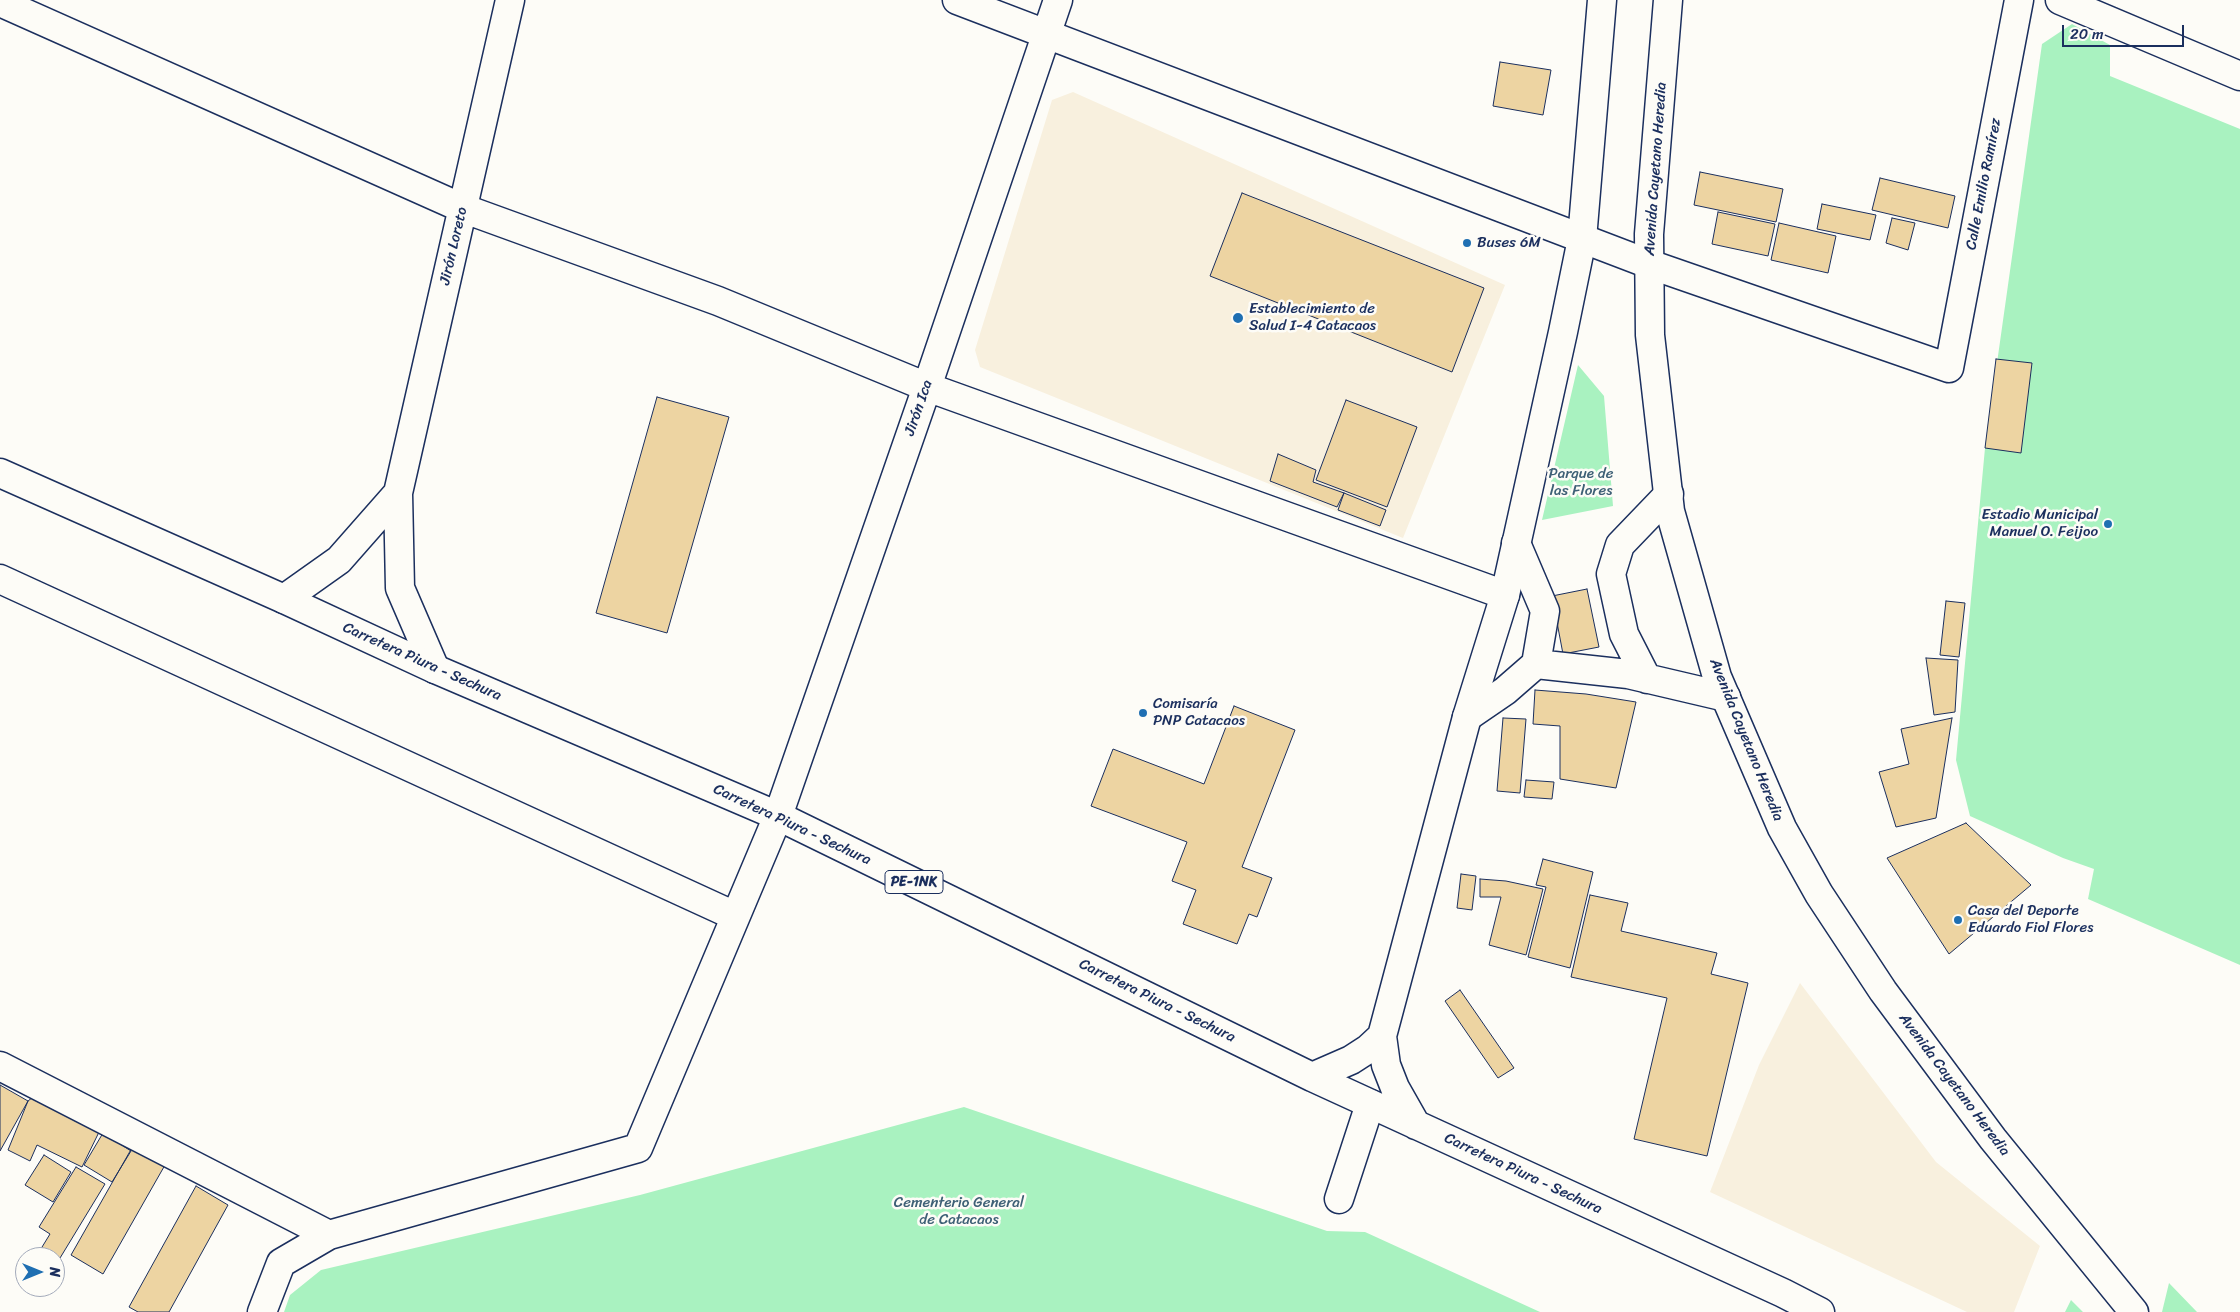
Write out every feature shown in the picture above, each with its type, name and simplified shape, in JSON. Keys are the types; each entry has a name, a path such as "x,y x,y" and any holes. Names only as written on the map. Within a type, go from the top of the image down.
{"street":[{"name":"Jirón Loreto","path":"435,669 400,588 398,493 510,0"},
{"path":"957,0 1047,36 1650,264"},
{"name":"Jirón Ica","path":"329,1235 638,1148 778,816 1058,0"},
{"path":"1416,1125 1395,1088 1386,1065 1382,1036 1467,717 1505,595 1582,239 1602,0"},
{"name":"Avenida Cayetano Heredia","path":"1668,0 1649,234 1650,335 1670,510 1714,668 1782,828 1819,894 1883,991 1993,1139 2134,1312"},
{"name":"Calle Emilio Ramírez","path":"1650,264 1948,368 2019,0"},
{"path":"2060,0 2240,76"},
{"path":"0,2 37,9 462,208 718,301 927,386 1505,595"},
{"name":"Carretera Piura - Sechura","path":"0,473 284,599 435,669 778,816 1312,1077 1783,1293 1820,1312"},
{"name":"Jirón Loreto","path":"284,599 339,560 398,493"},
{"path":"1647,679 1624,634 1612,574 1620,545 1668,494"},
{"path":"1467,717 1505,691 1536,664 1545,611 1516,542"},
{"path":"0,579 735,916"},
{"path":"1536,664 1628,674 1726,697"},
{"path":"1312,1077 1351,1060 1368,1049 1382,1036"},
{"path":"0,1066 329,1235"},
{"path":"1339,1199 1370,1104"},
{"path":"262,1312 281,1263 329,1235"}],"shaded area":[{"name":"Establecimiento de Salud I-4 Catacaos","path":"1073,92 1505,285 1403,538 980,367 975,350 1052,100"},
{"path":"1800,983 1936,1162 2040,1246 2014,1312 1967,1312 1710,1192 1759,1065"}],"green space":[{"name":"Estadio Municipal Manuel O. Feijoo","path":"2072,24 2110,45 2110,76 2240,129 2240,965 2088,899 2094,869 2063,858 1970,816 1956,760 1985,448 2042,44"},
{"name":"Parque de las Flores","path":"1578,365 1604,396 1613,506 1542,520"},
{"name":"Cementerio General de Catacaos","path":"964,1107 1327,1231 1365,1232 1540,1312 284,1312 290,1295 321,1270 640,1195"},
{"path":"2169,1283 2197,1312 2162,1312"},
{"path":"2071,1300 2083,1312 2065,1312"}],"building":[{"path":"1500,62 1551,70 1543,115 1493,106"},
{"path":"1700,172 1783,189 1776,222 1694,205"},
{"path":"1880,178 1955,196 1948,228 1872,210"},
{"path":"1242,193 1484,288 1452,372 1210,276"},
{"path":"1822,204 1876,215 1870,240 1817,229"},
{"path":"1718,212 1775,224 1768,256 1712,244"},
{"path":"1892,218 1915,223 1908,250 1886,243"},
{"path":"1779,223 1836,236 1828,273 1771,260"},
{"path":"1996,359 2032,363 2021,453 1985,448"},
{"path":"657,397 729,417 667,633 596,613"},
{"path":"1346,400 1417,427 1387,507 1316,480"},
{"path":"1278,454 1316,470 1313,482 1344,493 1337,507 1270,481"},
{"path":"1344,493 1386,510 1380,526 1338,510"},
{"path":"1587,589 1599,647 1563,654 1552,596"},
{"path":"1946,601 1965,603 1959,657 1940,655"},
{"path":"1926,658 1958,660 1955,712 1934,715"},
{"path":"1535,690 1586,694 1636,702 1616,788 1560,779 1560,726 1533,724"},
{"path":"1234,706 1295,730 1242,867 1272,878 1257,917 1249,914 1237,944 1183,924 1196,890 1172,881 1187,842 1091,806 1113,749 1204,784"},
{"path":"1503,718 1526,719 1520,793 1497,791"},
{"path":"1952,718 1936,818 1896,827 1879,772 1909,764 1901,729"},
{"path":"1526,780 1554,782 1552,799 1524,797"},
{"name":"Casa del Deporte Eduardo Fiol Flores","path":"1966,823 2031,885 1949,954 1887,858"},
{"path":"1543,859 1593,872 1570,968 1528,957 1546,887 1536,885"},
{"path":"1461,874 1476,876 1472,910 1457,908"},
{"path":"1480,879 1506,881 1543,889 1526,955 1489,945 1501,897 1480,897"},
{"path":"1590,895 1628,903 1621,931 1717,953 1711,974 1748,983 1707,1156 1634,1139 1667,998 1571,977"},
{"path":"1460,990 1514,1068 1498,1078 1445,1001"},
{"path":"0,1085 28,1101 0,1151"},
{"path":"33,1097 100,1130 82,1167 37,1145 30,1161 8,1150 28,1101"},
{"path":"103,1133 131,1151 112,1182 84,1165"},
{"path":"133,1146 165,1165 103,1274 71,1255"},
{"path":"44,1155 71,1172 53,1202 25,1185"},
{"path":"76,1167 105,1184 65,1250 65,1247 42,1247 50,1234 39,1227"},
{"path":"196,1186 228,1205 169,1312 138,1312 129,1307"}],"place":[{"name":"Buses 6M","path":"1467,243"},
{"name":"Establecimiento de Salud I-4 Catacaos","path":"1238,318"},
{"name":"Estadio Municipal Manuel O. Feijoo","path":"2108,524"},
{"name":"Comisaría PNP Catacaos","path":"1143,713"},
{"name":"Casa del Deporte Eduardo Fiol Flores","path":"1958,920"}]}
